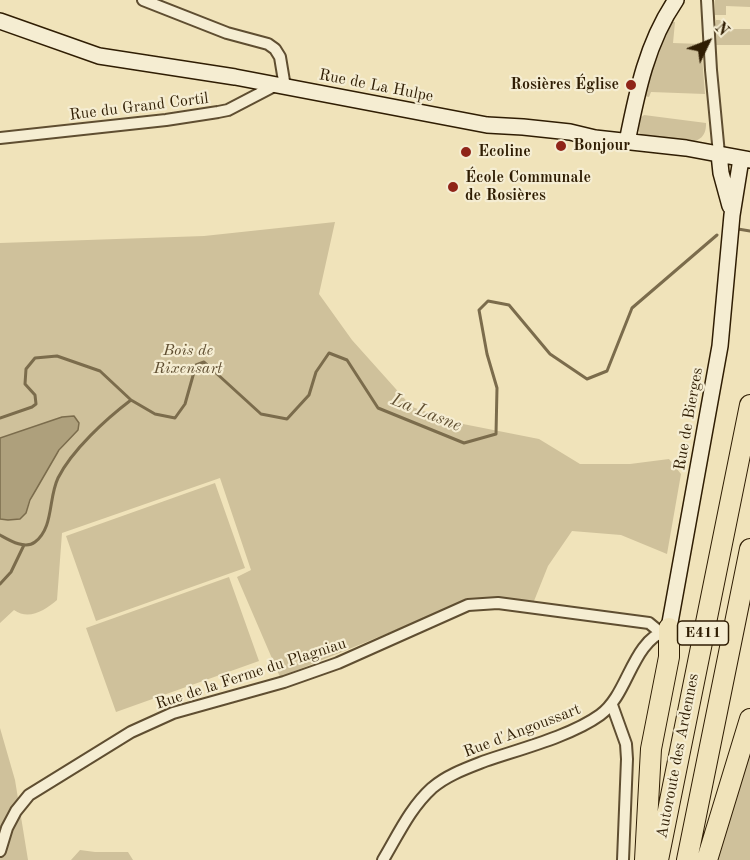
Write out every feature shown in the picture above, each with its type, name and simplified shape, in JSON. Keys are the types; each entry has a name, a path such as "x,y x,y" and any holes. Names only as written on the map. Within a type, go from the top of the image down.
{"highway":[{"name":"Autoroute des Ardennes","path":"657,860 750,405"},
{"name":"Autoroute des Ardennes","path":"687,860 750,549"},
{"path":"645,860 651,749 669,657 665,630"},
{"path":"707,860 750,720"}],"street":[{"path":"143,0 227,33 268,44 280,57 281,86"},
{"path":"627,142 648,51 676,0"},
{"path":"707,0 719,154"},
{"name":"Rue de La Hulpe","path":"0,21 99,56 281,86 487,125 561,131 627,142 686,148 746,160"},
{"name":"Rue du Grand Cortil","path":"0,138 166,120 228,110 281,86"},
{"name":"Rue de Bierges","path":"719,154 721,173 732,215"},
{"name":"Rue de Bierges","path":"665,630 720,346 732,215 746,160"},
{"name":"Rue de la Ferme du Plagniau","path":"0,851 7,828 16,811 29,795 131,732 173,713 284,682 338,663 468,605 498,603 649,623 665,630"},
{"name":"Rue d'Angoussart","path":"383,860 419,801 444,779 464,769 582,725 612,705 638,656 649,642 665,630"},
{"path":"612,705 626,744 623,860"}],"green space":[{"path":"715,0 750,0 750,7 726,6 726,15 715,15"},
{"path":"716,20 726,20 726,29 750,29 750,45 715,45"},
{"path":"671,22 675,22 673,43 701,44 705,94 651,92 649,97 643,96 653,60"},
{"path":"644,115 706,123 705,131 698,140 692,142 649,139 639,132 638,128 638,120"},
{"name":"Bois de Rixensart","path":"335,222 319,294 352,340 412,407 463,424 539,439 580,464 630,464 669,459 681,474 667,554 621,535 572,531 548,566 534,601 488,598 470,600 280,677 237,577 251,570 220,478 62,533 57,600 37,613 25,614 14,610 0,623 0,519 8,520 26,513 48,468 78,430 62,417 0,438 0,243 204,236"},
{"path":"215,483 245,568 96,621 66,536"},
{"path":"229,577 259,661 116,712 86,628"},
{"path":"0,728 15,780 28,860 0,860"},
{"path":"750,747 750,860 711,860"},
{"path":"80,850 128,852 133,860 71,860"}],"shaded area":[{"path":"74,416 79,423 78,430 59,450 30,500 26,513 20,519 0,519 0,438 62,417"}],"waterway":[{"name":"La Lasne","path":"738,229 750,231"},
{"name":"La Lasne","path":"0,418 36,404 35,395 25,384 26,369 35,358 57,356 100,371 131,400 155,414 175,418 185,404 196,365 204,362 261,414 287,419 309,395 316,372 329,353 347,360 378,408 464,443 496,434 497,388 487,354 479,310 488,301 509,305 550,354 587,379 607,371 632,308 717,235"},
{"path":"0,535 27,545 35,542 41,536 48,521 55,486 64,467 90,436 131,400"},
{"path":"0,584 11,572 24,545"}],"place":[{"name":"Rosières Église","path":"631,85"},
{"name":"Bonjour","path":"561,146"},
{"name":"Ecoline","path":"466,152"},
{"name":"École Communale de Rosières","path":"453,187"}]}
